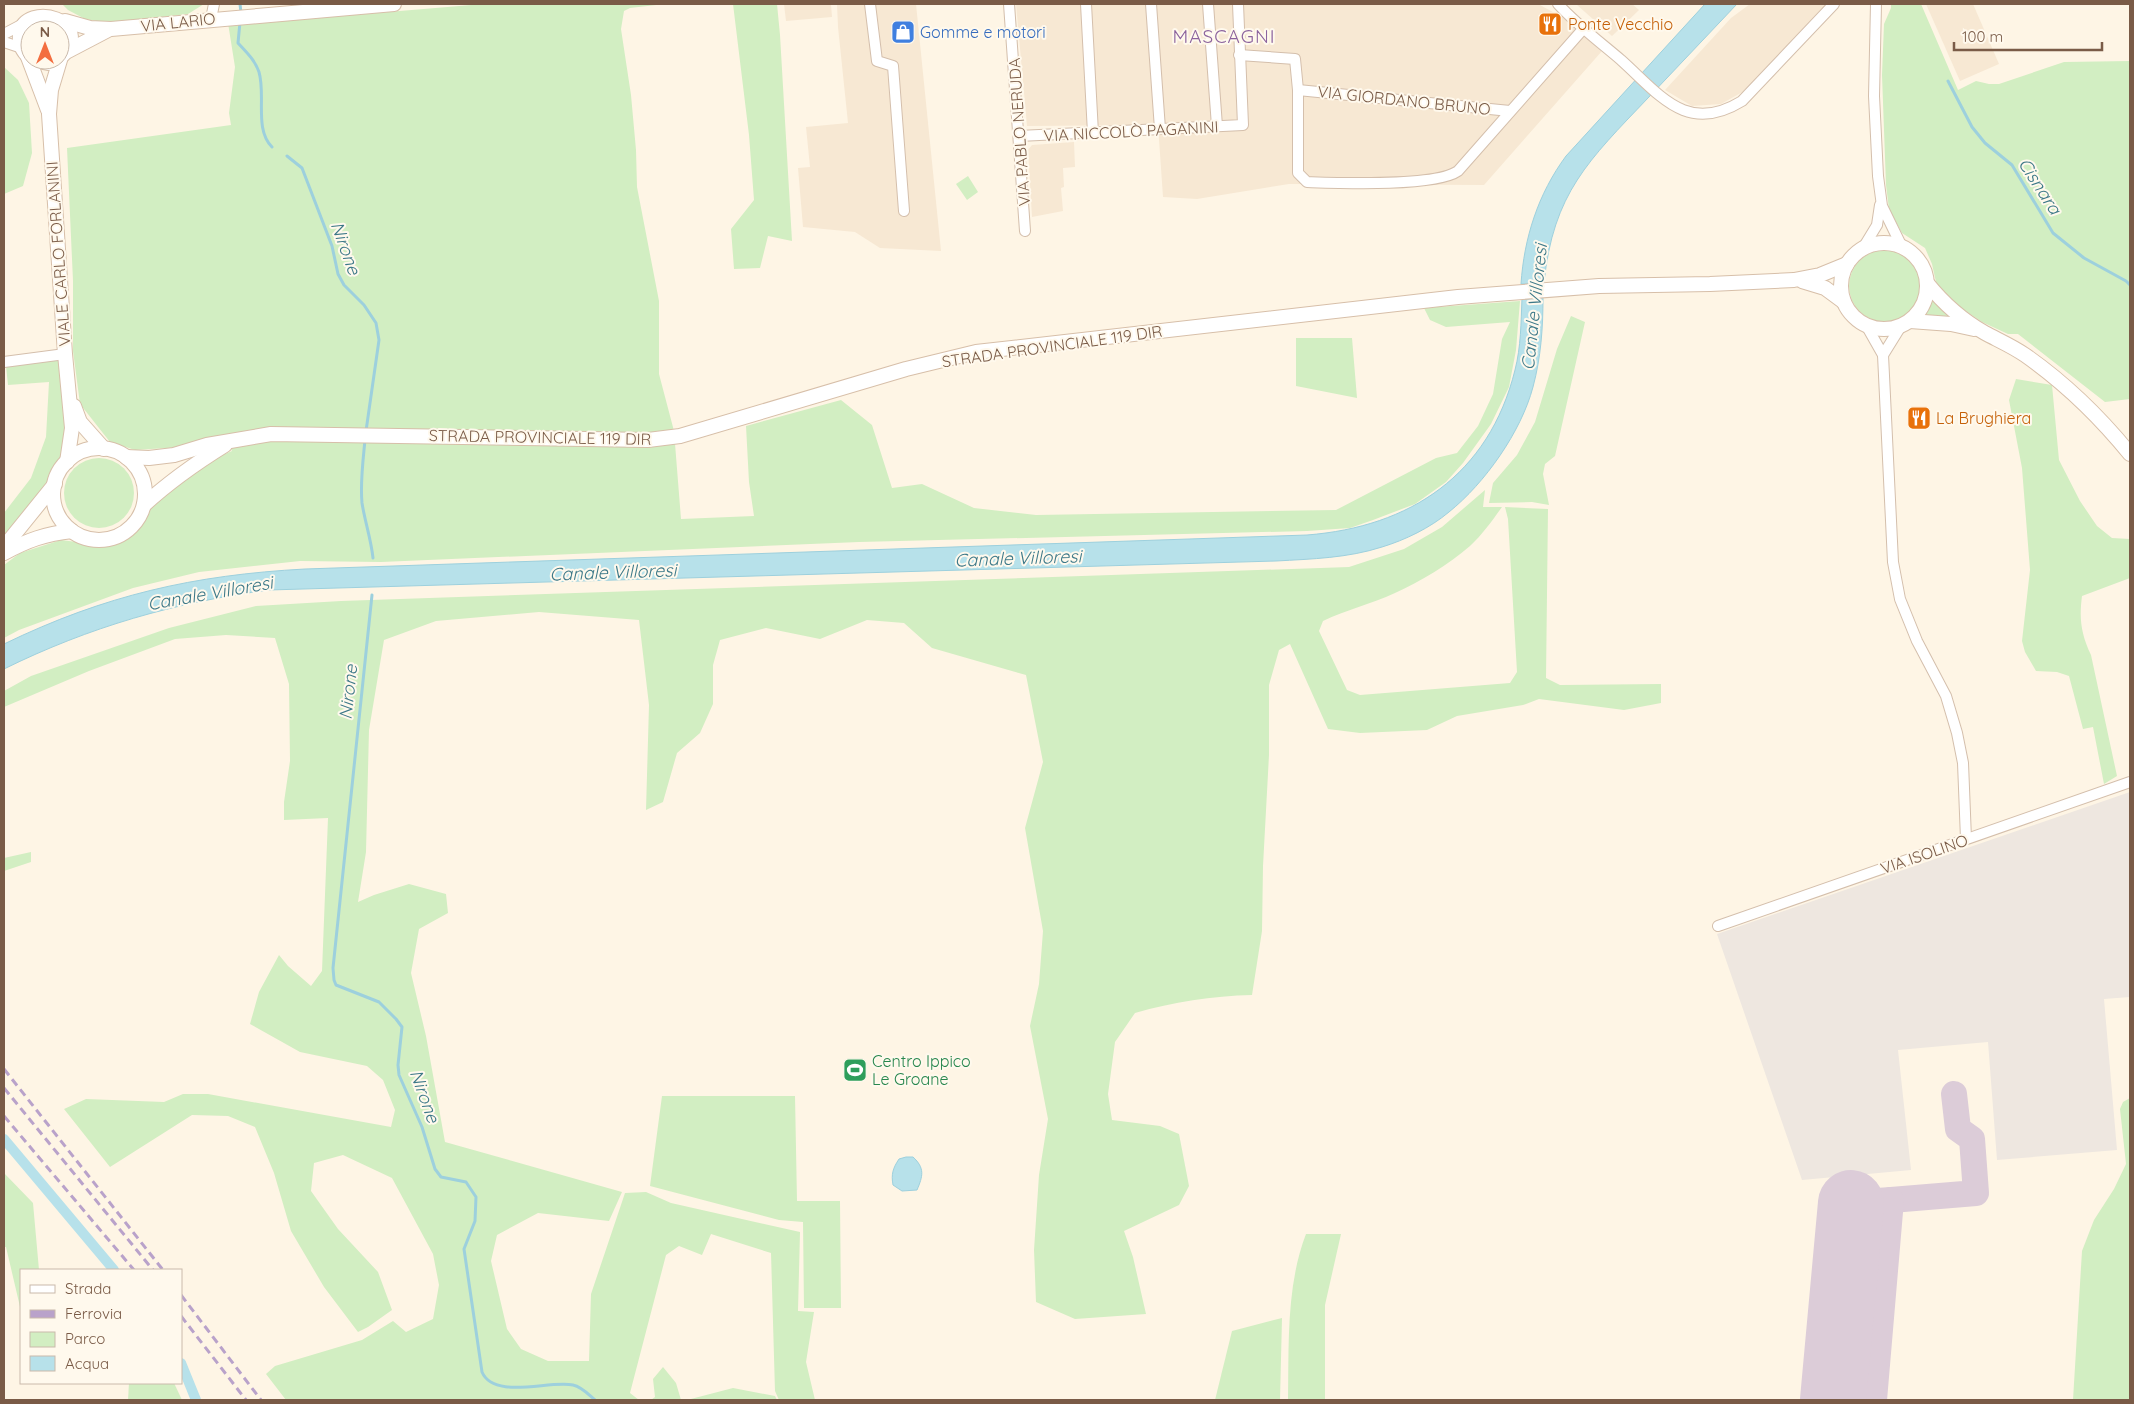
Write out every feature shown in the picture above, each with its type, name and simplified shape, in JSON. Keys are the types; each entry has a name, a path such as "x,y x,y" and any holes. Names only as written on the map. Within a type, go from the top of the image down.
{"street":[{"path":"26,20 34,4"},
{"path":"51,4 62,18"},
{"path":"211,19 214,4"},
{"name":"VIA LARIO","path":"62,18 90,28 111,29 394,4"},
{"path":"870,4 877,61 893,66 904,211"},
{"name":"VIA PABLO NERUDA","path":"1009,4 1025,230"},
{"path":"1086,4 1093,133"},
{"path":"1151,4 1160,129"},
{"path":"1208,4 1217,126"},
{"path":"1238,4 1239,55 1295,58 1298,90 1298,173 1307,182 1363,184 1453,175 1466,164 1584,28"},
{"path":"1558,4 1660,97 1670,104 1692,113 1714,113 1733,106 1750,94 1834,4"},
{"path":"1876,4 1874,96 1880,196 1877,225 1863,248 1847,264 1843,271 1841,286 1844,302 1853,316 1866,325 1880,329 1906,323 1950,324 1982,331"},
{"path":"26,20 44,12 62,18"},
{"path":"4,34 20,24"},
{"name":"VIA LARIO","path":"70,53 111,29"},
{"path":"4,42 20,51"},
{"name":"VIA NICCOLÒ PAGANINI","path":"1019,136 1243,125 1239,55"},
{"name":"VIALE CARLO FORLANINI","path":"33,70 49,114"},
{"name":"VIALE CARLO FORLANINI","path":"57,70 51,90 49,114 65,354 72,428 68,462"},
{"name":"VIA GIORDANO BRUNO","path":"1298,90 1510,111"},
{"path":"1880,196 1888,220 1902,247"},
{"path":"1863,248 1878,243 1894,244 1902,247 1920,261 1927,283 1945,304 1982,331 2023,354 2063,383 2108,426 2130,454"},
{"name":"STRADA PROVINCIALE 119 DIR","path":"126,457 149,458 174,455 207,445 271,434 648,440 680,436 906,369 976,352 1373,306 1503,293 1578,288 1700,285 1794,280 1820,275 1847,264"},
{"name":"STRADA PROVINCIALE 119 DIR","path":"1794,280 1809,282 1824,288 1844,302"},
{"path":"1884,355 1906,323 1917,315 1925,300 1927,283"},
{"path":"1866,325 1884,355 1893,562 1900,599 1917,641 1946,696 1957,733 1963,763 1966,839"},
{"path":"4,362 65,354"},
{"name":"VIALE CARLO FORLANINI","path":"70,394 80,422 104,449"},
{"name":"STRADA PROVINCIALE 119 DIR","path":"144,505 169,482 193,464 230,442"},
{"path":"4,547 55,483 62,468 68,462 88,450 104,449 126,457 138,470 142,478 145,496 144,505 131,528 115,537 89,539 72,531 60,518 56,510 55,483"},
{"path":"4,553 32,538 72,531"},
{"name":"VIA ISOLINO","path":"1718,926 2130,782"}],"shaded area":[{"path":"784,4 831,4 832,17 786,21"},
{"path":"837,4 916,4 941,251 880,248 855,232 803,227 798,168 810,167 806,127 848,123"},
{"path":"1016,4 1529,4 1540,5 1571,22 1602,51 1484,185 1289,184 1197,199 1163,197 1158,125 1027,126"},
{"path":"1576,4 1632,4 1639,10 1612,36"},
{"path":"1750,4 1827,4 1746,90 1721,104 1692,106 1665,90 1731,18"},
{"path":"1926,4 1973,4 1999,64 1960,81"},
{"path":"1074,142 1075,167 1063,168 1064,187 1061,188 1063,211 1032,217 1028,150 1032,145"},
{"path":"2130,792 2130,997 2104,999 2117,1150 1997,1160 1988,1042 1898,1050 1911,1170 1802,1180 1717,934"}],"green space":[{"path":"62,4 204,4 188,14 108,23 85,19 68,10"},
{"path":"483,4 665,4 630,8 624,11 621,29 631,95 637,187 659,301 659,374 674,431 681,519 754,516 749,482 746,426 841,400 872,425 892,488 922,484 974,508 1036,515 1336,510 1436,458 1457,453 1478,426 1493,394 1502,339 1510,322 1446,327 1430,320 1424,308 1520,301 1516,350 1509,387 1491,424 1463,463 1446,482 1415,504 1350,528 1307,531 859,542 381,562 300,561 199,572 133,588 19,630 4,638 4,565 20,553 61,540 108,546 121,540 139,527 147,510 201,464 232,451 226,435 183,447 135,450 110,442 80,404 73,351 73,281 67,148 231,125 229,113 235,67 228,23 269,22"},
{"path":"733,4 777,4 792,241 768,236 760,268 734,269 731,229 754,200 749,135"},
{"path":"1891,4 1921,4 1958,90 1976,81 1999,84 2064,62 2130,61 2130,399 2105,402 2018,334 2008,334 1982,322 1948,299 1936,282 1932,264 1925,248 1902,233 1889,209 1886,185 1882,75 1884,24"},
{"path":"4,67 18,80 29,103 32,153 23,186 4,194"},
{"path":"968,176 978,192 967,200 956,184"},
{"path":"1885,250 1905,256 1915,266 1921,286 1915,306 1905,316 1885,322 1865,316 1855,306 1849,286 1855,266 1865,256"},
{"path":"1933,297 1954,318 1924,316"},
{"path":"1571,316 1585,322 1555,456 1545,464 1543,474 1549,505 1532,502 1489,503 1493,483 1517,455 1535,422 1557,349"},
{"path":"1296,338 1352,338 1357,398 1296,386"},
{"path":"58,359 65,427 60,458 39,494 21,518 4,536 4,513 31,478 46,437 49,382 8,385 6,366"},
{"path":"2016,379 2052,385 2059,460 2080,501 2097,526 2112,538 2130,539 2130,578 2082,596 2081,604 2083,633 2091,655 2117,776 2104,784 2093,727 2083,729 2069,676 2057,672 2036,671 2025,652 2022,641 2030,570 2022,468 2009,400"},
{"path":"99,458 118,464 128,474 134,493 128,512 118,522 99,528 80,522 70,512 64,493 70,474 80,464"},
{"path":"1485,490 1483,507 1502,507 1479,537 1462,553 1405,589 1323,621 1319,631 1347,690 1360,695 1510,683 1517,672 1508,519 1505,507 1548,509 1546,678 1560,685 1661,684 1661,703 1624,710 1539,699 1523,705 1457,716 1427,730 1360,733 1328,729 1290,644 1279,650 1269,685 1269,755 1263,866 1262,931 1252,995 1193,1000 1135,1013 1115,1042 1108,1094 1112,1120 1160,1126 1179,1134 1189,1186 1179,1205 1124,1231 1133,1257 1146,1314 1075,1319 1036,1302 1034,1250 1039,1175 1048,1119 1030,1026 1039,984 1043,931 1025,828 1043,762 1026,675 932,648 904,623 867,620 820,639 766,628 720,640 713,665 713,704 700,733 677,753 663,802 646,810 649,705 639,620 539,612 436,621 384,640 369,730 366,852 358,902 409,884 446,894 448,913 419,929 411,973 426,1036 445,1142 622,1192 609,1221 538,1213 497,1235 491,1261 507,1329 521,1349 548,1361 589,1361 591,1294 625,1193 646,1192 671,1203 800,1232 798,1311 814,1312 806,1362 815,1400 779,1400 775,1391 771,1253 711,1234 702,1255 679,1246 666,1255 630,1393 639,1400 286,1400 266,1374 275,1366 362,1340 393,1321 406,1332 433,1319 439,1285 433,1254 392,1178 343,1155 314,1163 311,1191 338,1229 378,1272 392,1310 358,1332 324,1287 291,1231 274,1173 255,1127 228,1116 192,1115 110,1167 64,1109 86,1099 164,1102 183,1094 208,1094 391,1127 395,1110 383,1080 367,1066 300,1052 250,1024 259,992 279,955 288,966 311,986 322,971 328,818 284,820 284,802 290,761 289,684 275,638 226,635 175,639 89,671 4,707 4,691 31,676 169,628 256,606 341,601 1349,567 1404,549 1442,527"},
{"path":"31,852 31,862 4,871 4,858"},
{"path":"662,1096 795,1096 797,1201 840,1201 841,1308 804,1308 803,1222 779,1220 650,1186"},
{"path":"2130,1098 2130,1400 2073,1400 2082,1251 2094,1220 2114,1189 2126,1164 2120,1109 2123,1102"},
{"path":"4,1173 33,1203 39,1269 20,1269 20,1307 6,1247 4,1247"},
{"path":"1306,1234 1341,1234 1325,1305 1325,1400 1288,1400 1292,1295 1295,1274"},
{"path":"1282,1318 1280,1400 1215,1400 1232,1331"},
{"path":"663,1367 676,1383 681,1400 651,1400 655,1397 653,1379"},
{"path":"129,1384 174,1384 182,1400 128,1400"},
{"path":"733,1388 775,1396 777,1400 687,1400"}],"water":[{"name":"Canale Villoresi","path":"1705,4 1737,4 1608,140 1592,160 1577,180 1565,201 1549,252 1544,283 1521,284 1529,233 1540,201 1556,171 1566,156"},
{"name":"Canale Villoresi","path":"1543,297 1541,342 1533,387 1520,421 1500,456 1476,487 1442,518 1408,537 1369,551 1330,557 1276,561 269,590 200,602 134,618 68,641 4,669 4,644 41,627 114,600 188,582 225,576 305,569 1307,535 1344,530 1379,521 1411,507 1440,489 1465,466 1486,439 1503,407 1517,361 1522,298"},
{"path":"913,1157 920,1165 922,1176 917,1190 902,1191 893,1185 892,1174 895,1165 899,1159"}],"waterway":[{"name":"Nirone","path":"240,4 241,13"},
{"name":"Nirone","path":"240,22 238,43 253,60 259,72 263,131 272,147"},
{"name":"Cisnara","path":"1948,81 1972,127 1985,143 2012,165 2053,233 2084,258 2130,285"},
{"name":"Nirone","path":"287,156 302,168 332,246 338,274 344,285 364,305 376,323 379,340 366,431"},
{"name":"Nirone","path":"365,440 361,495 373,558"},
{"name":"Nirone","path":"372,595 333,968 334,980 336,985 379,1002 402,1027 398,1065 399,1075 422,1127 435,1169 441,1177 466,1182 476,1197 475,1221 464,1249 482,1372 488,1380 498,1385 510,1387 573,1385 582,1389 595,1400"},
{"path":"4,1139 113,1269"},
{"path":"182,1365 196,1400"}],"taxiway":[{"path":"1891,1200 1976,1193 1972,1139 1958,1129 1954,1094"},
{"path":"1851,1203 1891,1200 1874,1400"}],"runway":[{"path":"1833,1400 1851,1203"}],"railway":[{"path":"4,1069 162,1269"},
{"path":"4,1088 152,1269"},
{"path":"4,1116 133,1269"},
{"path":"182,1296 261,1400"},
{"path":"182,1317 246,1400"}],"place":[{"name":"Ponte Vecchio","path":"1550,24"},
{"name":"Gomme e motori","path":"903,32"},
{"name":"La Brughiera","path":"1919,418"},
{"name":"Centro Ippico Le Groane","path":"855,1070"}],"district":[{"name":"MASCAGNI","path":"1224,36"}]}
